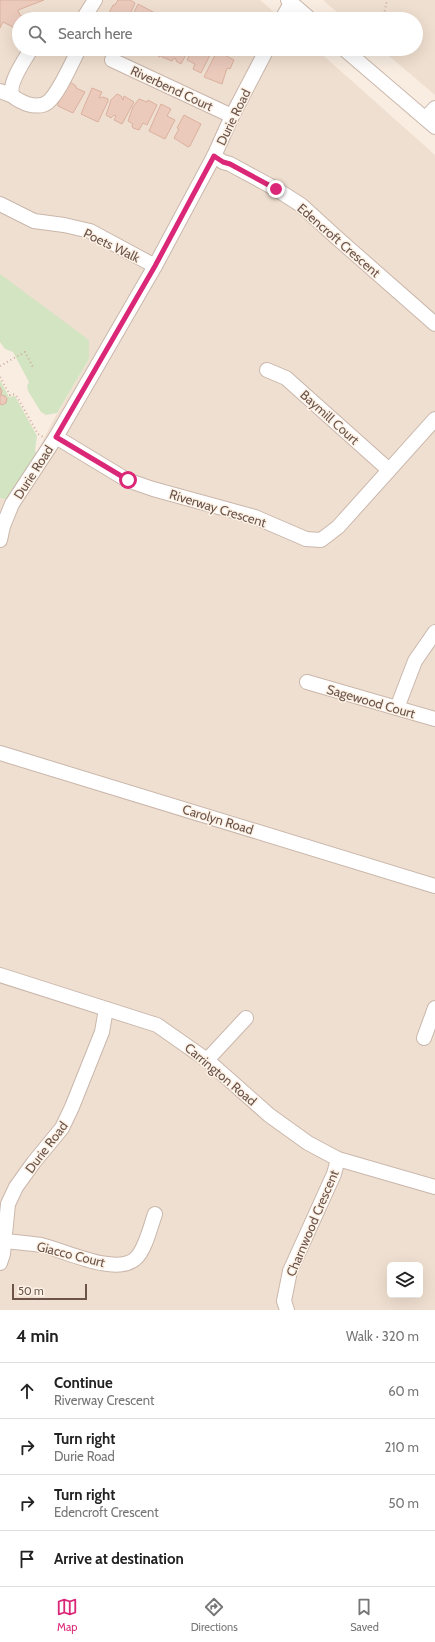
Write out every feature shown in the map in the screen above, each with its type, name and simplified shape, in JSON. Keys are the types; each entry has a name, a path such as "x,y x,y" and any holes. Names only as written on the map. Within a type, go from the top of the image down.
{"street":[{"path":"87,12 95,0"},
{"path":"285,12 290,1 302,12"},
{"path":"27,56 7,94 21,102 34,106 46,103 52,98 75,56"},
{"name":"Durie Road","path":"0,540 3,526 12,504 54,440 155,266 214,156 232,116 263,56"},
{"path":"353,56 432,118"},
{"name":"Riverbend Court","path":"112,60 232,116"},
{"name":"Edencroft Crescent","path":"214,156 276,189 301,205 435,324"},
{"name":"Poets Walk","path":"0,204 34,221 64,225 90,231 155,266"},
{"name":"Baymill Court","path":"267,370 286,378 389,470"},
{"name":"Riverway Crescent","path":"54,440 128,480 153,489 254,517 306,539 321,540 338,527 435,419"},
{"path":"397,708 415,661 435,632"},
{"name":"Sagewood Court","path":"307,682 435,719"},
{"name":"Carolyn Road","path":"0,753 435,886"},
{"name":"Carrington Road","path":"0,975 157,1025 207,1060 269,1115 308,1143 338,1159 435,1188"},
{"path":"424,1038 435,1008"},
{"name":"Durie Road","path":"0,1263 8,1204 16,1187 62,1128 102,1032 106,1009"},
{"path":"207,1060 246,1018"},
{"name":"Charnwood Crescent","path":"287,1310 284,1302 290,1272 334,1174 338,1159"},
{"name":"Giacco Court","path":"4,1241 41,1245 110,1265 123,1265 136,1258 143,1246 155,1214"}],"path":[{"path":"384,12 386,0"},
{"path":"0,366 25,352 34,369"},
{"path":"0,377 10,395 16,395 38,434 54,440"}],"shaded area":[{"path":"0,0 260,0 274,12 12,12 12,56 324,56 435,155 435,1310 0,1310 0,498 12,501 53,421 89,359 0,319"},
{"path":"323,0 435,0 435,95 389,56 423,56 423,12 337,12"}],"green space":[{"path":"0,274 89,340 89,359 57,413 46,415 41,412 28,391 27,386 29,382 13,352 5,349 0,342"},
{"path":"0,380 9,397 15,396 37,436 36,453 12,501 0,498 0,404 2,405 6,403 7,399 5,396 1,395 2,391 0,387"}],"building":[{"path":"0,0 44,0 18,10 19,12 12,12 12,26 3,22 0,28"},
{"path":"118,0 130,0 135,3 131,12 110,12 113,5 115,5"},
{"path":"138,4 153,12 134,12"},
{"path":"185,56 181,64 174,58 172,61 162,57"},
{"path":"189,56 210,56 201,73 193,69 195,64 187,60"},
{"path":"214,56 226,56 234,60 230,69 227,68 222,84 204,77"},
{"path":"70,82 76,86 76,88 85,92 73,113 58,106 58,103"},
{"path":"92,88 102,92 99,98 103,97 108,99 98,122 81,114"},
{"path":"117,94 121,96 123,100 124,96 134,102 122,124 114,120 116,116 114,115 111,118 106,115 111,100"},
{"path":"139,99 147,102 148,100 157,105 147,125 143,123 139,130 133,128 133,124 128,121 133,107"},
{"path":"161,104 171,109 167,116 175,120 165,139 149,131"},
{"path":"184,115 201,124 190,146 188,147 174,138 179,129 177,128"},
{"path":"0,387 2,391 1,395 5,396 7,399 6,403 2,405 0,404"}],"route":[{"path":"128,480 56,437 155,266 214,156 276,189"}]}
